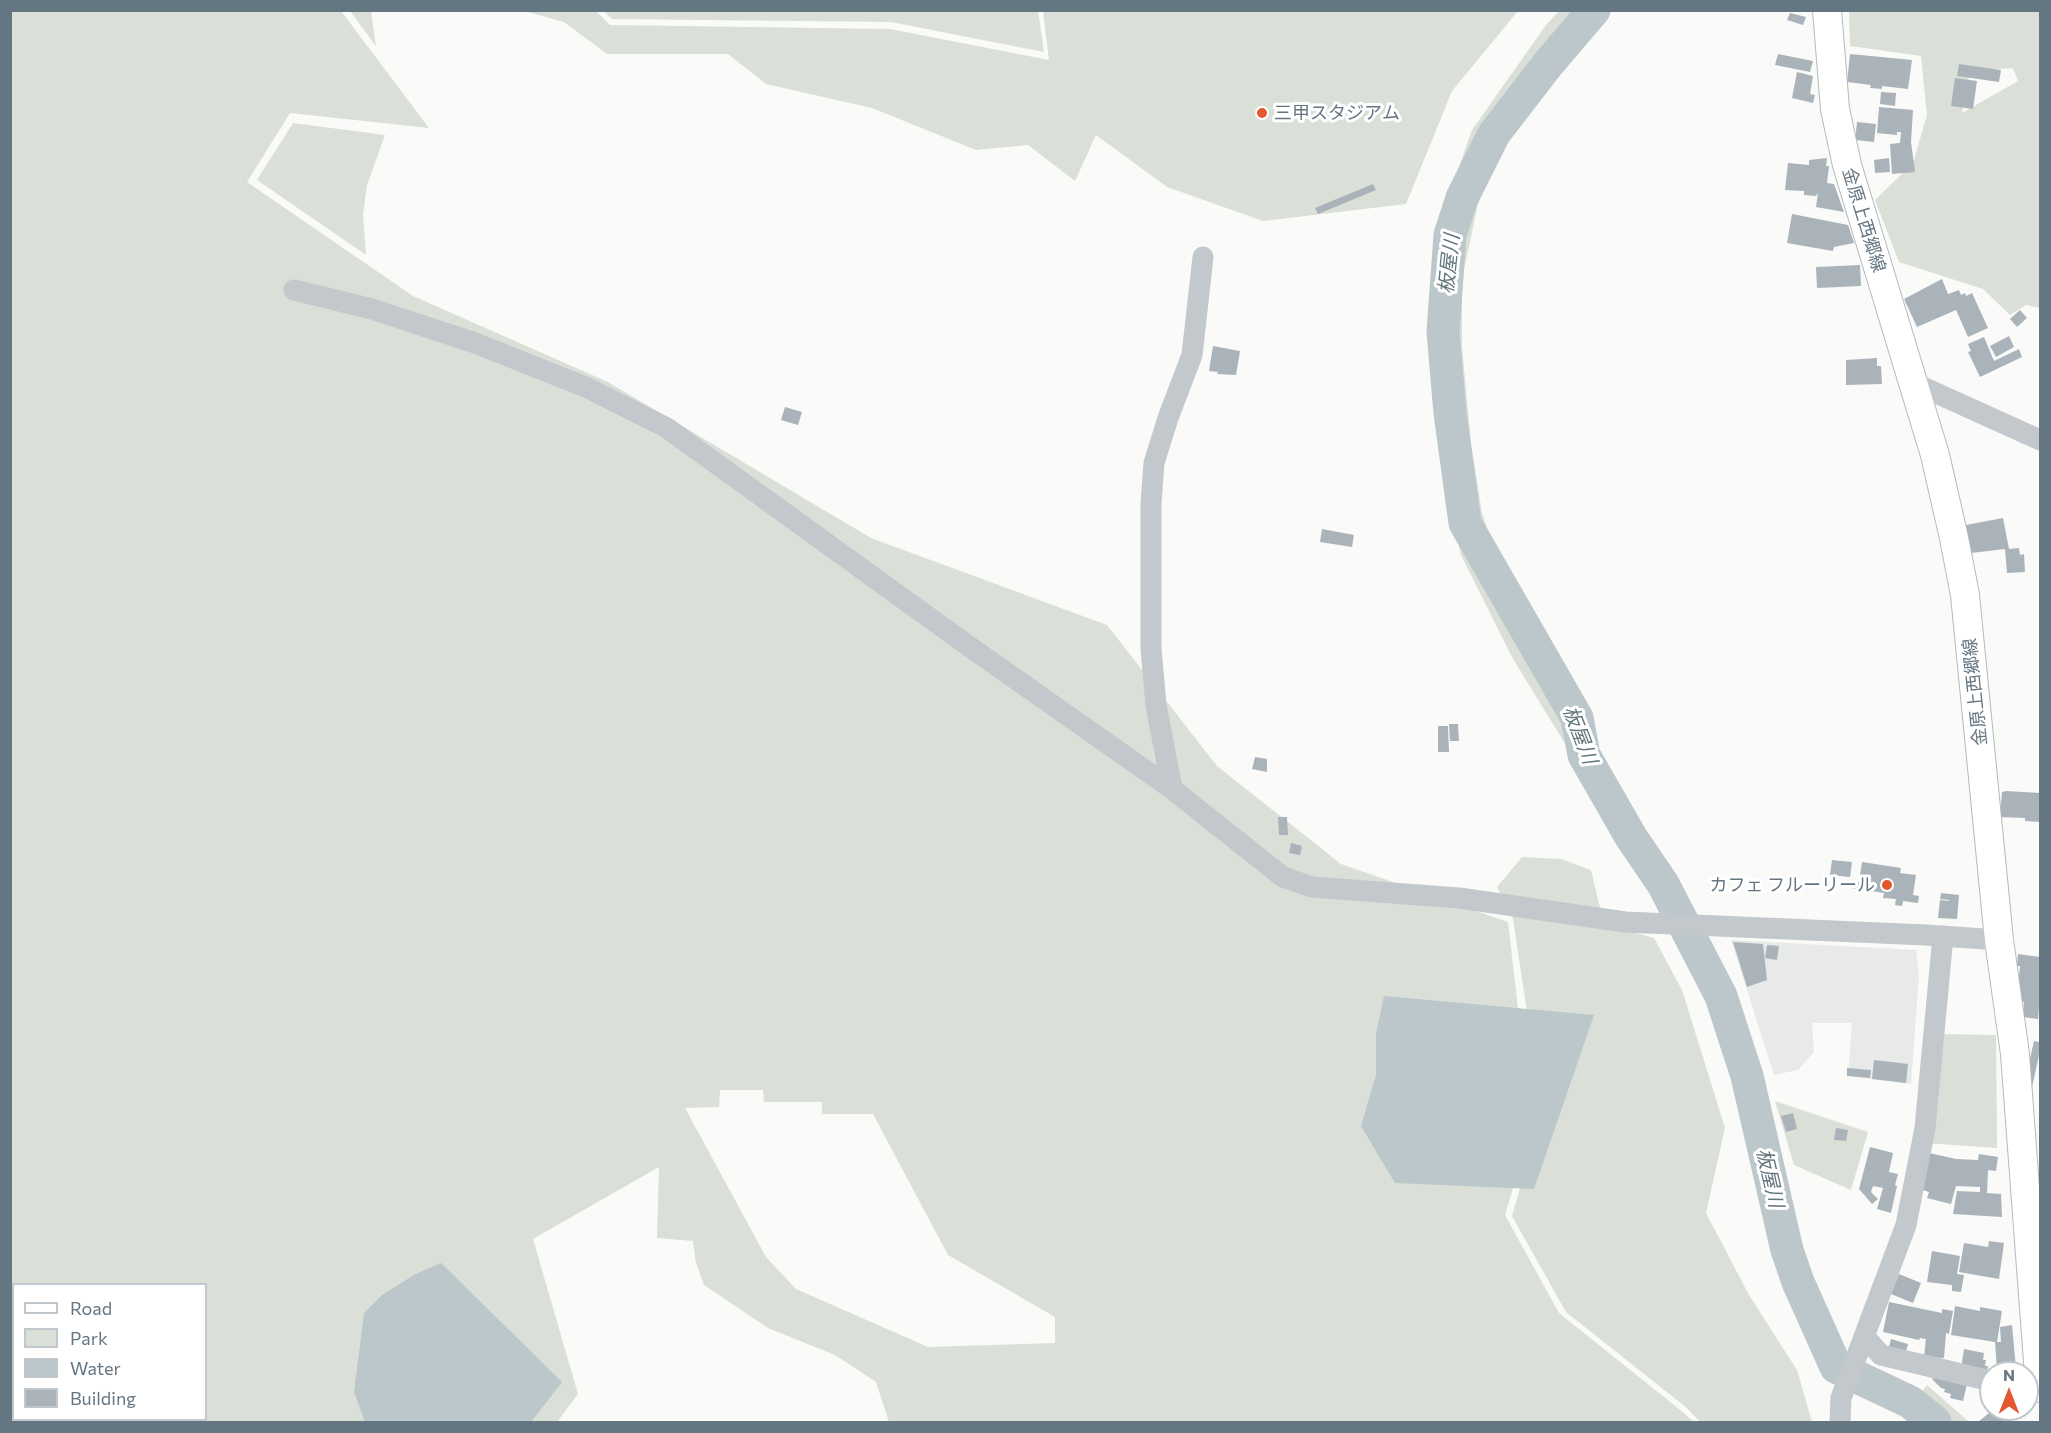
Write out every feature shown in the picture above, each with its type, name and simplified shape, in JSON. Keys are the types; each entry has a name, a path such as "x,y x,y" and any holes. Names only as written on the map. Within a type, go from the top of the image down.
{"main road":[{"name":"金原上西郷線","path":"1827,10 1835,109 1847,165 1935,455 1965,595 2000,940 2015,1054 2034,1361"}],"street":[{"path":"1172,789 1156,705 1151,649 1151,503 1154,463 1192,355 1203,257"},
{"path":"294,290 372,309 475,343 588,388 667,428 972,649 1172,789 1283,877 1312,887 1459,898 1659,925 2000,940"},
{"path":"1914,383 2040,440"},
{"path":"1840,1422 1840,1398 1906,1225 1925,1128 1943,936"},
{"path":"1863,1341 1881,1355 1979,1378"}],"shaded area":[{"path":"1731,940 1916,950 1919,976 1911,1084 1848,1076 1852,1023 1812,1023 1814,1052 1798,1070 1774,1075"}],"green space":[{"path":"1560,10 1585,11 1539,61 1490,123 1465,166 1455,178 1472,130 1546,25"},
{"path":"10,11 341,11 429,128 290,113 247,182 413,296 608,382 871,538 1107,625 1217,766 1341,864 1508,922 1521,1034 1534,1118 1505,1215 1559,1313 1694,1422 889,1422 876,1382 835,1355 768,1328 704,1285 696,1263 693,1241 657,1238 659,1167 533,1239 578,1394 557,1422 11,1422","holes":["720,1090 763,1090 764,1102 822,1102 822,1114 873,1114 948,1255 1055,1317 1055,1343 928,1347 796,1289 766,1257 685,1108 719,1107"]},
{"path":"350,11 371,11 376,46"},
{"name":"三甲スタジアム","path":"524,11 596,11 610,25 890,29 1049,60 1043,11 1518,11 1452,91 1406,204 1263,221 1167,187 1096,135 1075,181 1028,145 976,150 872,108 766,84 728,54 607,54 564,22"},
{"path":"604,11 1038,11 1044,52 891,22 612,19"},
{"path":"1849,11 2040,11 2040,308 2026,305 2010,315 1983,289 1899,262 1875,200 1913,163 1927,115 1921,56 1850,46","holes":["2013,68 2018,81 1962,113 1970,71"]},
{"path":"293,123 385,135 367,185 363,215 366,255 257,180"},
{"path":"1500,144 1478,204 1462,279 1462,347 1471,443 1482,513 1504,579 1484,551 1467,499 1449,317 1460,225 1470,189 1486,158"},
{"path":"1451,510 1468,550 1575,726 1574,739 1569,750 1513,659 1461,555"},
{"path":"1522,857 1561,859 1591,870 1604,924 1654,938 1682,990 1725,1128 1706,1213 1749,1295 1797,1370 1812,1422 1700,1422 1687,1408 1566,1312 1512,1216 1542,1111 1513,919 1497,887"},
{"path":"1938,1034 1996,1035 1997,1148 1925,1143"},
{"path":"1775,1101 1868,1132 1851,1190 1794,1165"},
{"path":"1927,1385 1969,1422 1945,1422 1916,1399"}],"water":[{"path":"1384,996 1594,1015 1534,1189 1395,1183 1361,1126 1376,1075 1376,1034"},
{"path":"441,1263 562,1382 531,1422 365,1422 354,1392 364,1313 382,1295 414,1275"}],"building":[{"path":"1790,13 1806,17 1803,25 1787,20"},
{"path":"1778,54 1813,61 1810,72 1775,65"},
{"path":"1850,54 1912,60 1908,89 1882,86 1882,89 1870,88 1871,85 1847,82"},
{"path":"1959,64 2001,70 1999,82 1957,76"},
{"path":"1797,72 1813,76 1810,94 1815,95 1813,103 1792,98"},
{"path":"1955,78 1977,81 1973,109 1951,106"},
{"path":"1881,92 1896,93 1895,106 1880,104"},
{"path":"1879,107 1913,110 1911,142 1915,172 1892,174 1890,144 1900,143 1901,132 1897,132 1897,135 1877,133"},
{"path":"1857,122 1876,124 1874,142 1855,140"},
{"path":"1827,158 1826,166 1829,166 1827,183 1834,184 1844,212 1816,207 1818,193 1816,196 1804,195 1804,191 1785,190 1788,163 1809,165 1809,160"},
{"path":"1889,158 1890,172 1875,173 1874,160"},
{"path":"1373,184 1376,190 1318,214 1315,208"},
{"path":"1792,214 1848,225 1854,243 1834,247 1833,251 1787,243"},
{"path":"1860,265 1861,286 1817,288 1816,267"},
{"path":"1942,279 1948,294 1959,290 1961,295 1965,293 1966,296 1972,293 1988,328 1968,337 1956,310 1917,327 1904,299"},
{"path":"2020,310 2027,318 2017,327 2010,319"},
{"path":"2009,336 2014,347 1996,357 1990,346"},
{"path":"1984,337 1994,361 2019,349 2022,357 1980,377 1968,352 1971,351 1968,344"},
{"path":"1213,346 1240,351 1236,375 1209,371"},
{"path":"1877,358 1877,366 1881,366 1882,384 1846,385 1846,360"},
{"path":"785,407 802,412 798,425 781,420"},
{"path":"2003,518 2009,549 2019,548 2020,555 2024,554 2025,572 2007,573 2005,549 1971,553 1966,525"},
{"path":"1322,529 1354,535 1352,547 1320,542"},
{"path":"1449,724 1458,724 1459,741 1450,741"},
{"path":"1438,726 1448,726 1449,752 1438,752"},
{"path":"1255,757 1267,759 1267,772 1252,769"},
{"path":"2002,792 2040,793 2040,822 2025,821 2025,818 2000,817"},
{"path":"1278,817 1287,817 1288,835 1279,835"},
{"path":"1291,843 1302,846 1300,855 1289,853"},
{"path":"1832,860 1852,862 1850,877 1830,875"},
{"name":"カフェ フルーリール","path":"1862,862 1901,868 1900,873 1916,875 1913,895 1919,896 1918,903 1903,901 1902,906 1895,905 1896,899 1883,898 1884,893 1852,888 1853,881 1859,882"},
{"path":"1941,893 1959,895 1957,919 1938,918 1940,900 1949,901 1940,899"},
{"path":"1733,942 1763,944 1767,980 1747,987"},
{"path":"1767,945 1779,946 1777,960 1765,958"},
{"path":"2018,954 2040,957 2038,1019 2023,1017 2024,1002 2017,1001 2020,966 2017,966"},
{"path":"2034,1041 2040,1042 2040,1051 2032,1087 2024,1085"},
{"path":"1874,1060 1908,1064 1906,1083 1872,1079"},
{"path":"1847,1068 1871,1070 1870,1078 1847,1076"},
{"path":"1793,1113 1797,1129 1786,1132 1781,1116"},
{"path":"1836,1128 1848,1130 1846,1141 1834,1140"},
{"path":"1870,1147 1893,1153 1889,1172 1898,1174 1891,1213 1877,1209 1883,1188 1873,1186 1871,1192 1878,1199 1872,1204 1859,1189"},
{"path":"1929,1153 1956,1159 1978,1160 1979,1154 1998,1157 1996,1171 1988,1170 1987,1193 2001,1194 2002,1217 1953,1214 1957,1191 1980,1192 1980,1187 1956,1186 1951,1204 1927,1198 1929,1192 1920,1189"},
{"path":"1989,1241 2004,1243 1999,1279 1959,1272 1964,1243 1988,1247"},
{"path":"1932,1251 1960,1256 1957,1274 1964,1275 1961,1292 1952,1291 1952,1285 1927,1282"},
{"path":"1899,1274 1921,1283 1913,1303 1891,1294"},
{"path":"1889,1302 1942,1313 1942,1309 1953,1311 1949,1334 1946,1333 1944,1358 1924,1357 1926,1339 1920,1338 1919,1340 1883,1332"},
{"path":"1955,1306 1980,1311 1980,1307 2002,1311 1997,1342 2001,1342 2000,1327 2012,1325 2015,1361 1996,1361 1995,1342 1951,1335"},
{"path":"1891,1339 1908,1344 1905,1355 1888,1351"},
{"path":"1964,1349 1984,1353 1983,1360 1986,1361 1979,1361 1979,1371 1961,1368"},
{"path":"1933,1378 1967,1384 1963,1401 1950,1398 1951,1394 1944,1392 1945,1389 1941,1388"},
{"path":"2012,1421 2013,1422 1979,1422"}],"waterway":[{"name":"板屋川","path":"1594,10 1548,64 1494,134 1462,198 1450,235 1443,332 1450,413 1465,523 1577,718 1584,755 1631,837 1663,884 1721,996 1747,1076 1787,1250 1798,1282 1836,1367 1910,1402 1935,1422"}],"place":[{"name":"三甲スタジアム","path":"1262,113"},
{"name":"カフェ フルーリール","path":"1887,885"}]}
